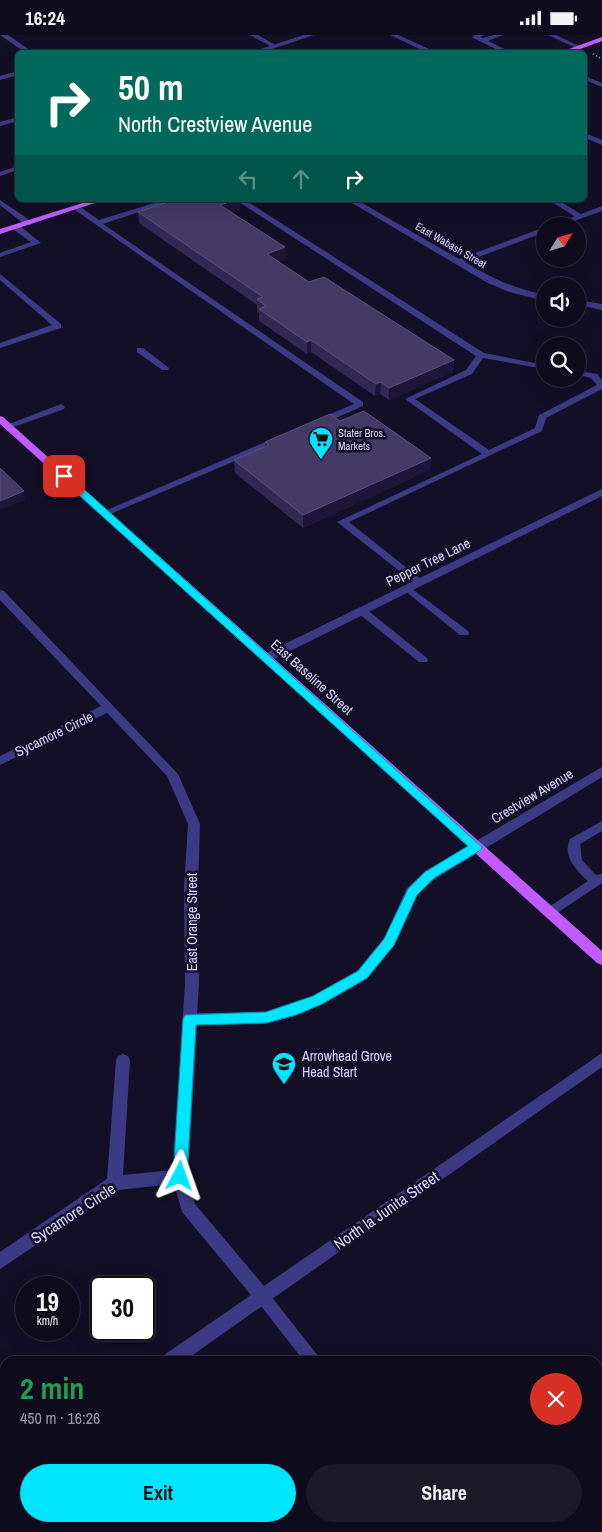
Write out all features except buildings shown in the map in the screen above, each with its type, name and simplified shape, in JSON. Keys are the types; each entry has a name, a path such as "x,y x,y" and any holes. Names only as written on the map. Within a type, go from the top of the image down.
{"main road":[{"path":"570,50 602,39"},
{"path":"0,232 94,202"},
{"name":"East Baseline Street","path":"4,422 602,959"}],"street":[{"path":"261,50 312,35"},
{"path":"6,36 27,50"},
{"path":"0,124 15,120"},
{"name":"East Wabash Street","path":"354,202 489,281 512,290 536,296"},
{"path":"580,216 601,209"},
{"path":"458,262 536,232"},
{"path":"586,304 602,307"},
{"name":"Pepper Tree Lane","path":"266,658 602,492"},
{"name":"East Orange Street","path":"0,593 172,773 194,824 190,1019 180,1176 188,1207 262,1296"},
{"name":"Sycamore Circle","path":"0,761 109,707"},
{"name":"Crestview Avenue","path":"190,1019 266,1018 292,1011 318,1000 362,975 389,942 412,892 430,875 600,776"},
{"name":"North la Junita Street","path":"177,1356 602,1059"},
{"path":"115,1183 123,1060"},
{"name":"Sycamore Circle","path":"0,1261 115,1183 180,1176"}],"lane":[{"path":"253,35 274,46"},
{"path":"393,35 426,50"},
{"path":"482,38 500,35"},
{"path":"551,35 578,47"},
{"path":"482,38 504,50"},
{"path":"0,78 15,74"},
{"path":"587,78 602,85"},
{"path":"587,136 602,143"},
{"path":"0,173 15,169"},
{"path":"0,202 28,223"},
{"path":"98,223 165,202"},
{"path":"243,202 481,355 536,365"},
{"path":"556,202 580,216"},
{"path":"76,208 360,404 309,426"},
{"path":"0,255 37,243 16,227"},
{"path":"0,277 58,326 0,346"},
{"path":"140,350 165,368"},
{"path":"481,355 469,372 409,399 488,454"},
{"path":"419,582 342,522 539,429 542,417 602,386 594,376 586,374"},
{"path":"4,422 62,407"},
{"path":"105,513 291,434"},
{"path":"407,588 464,633"},
{"path":"362,611 423,660"},
{"path":"550,912 599,880 576,862 574,842 602,825"},
{"path":"262,1296 309,1356"}],"path":[{"path":"590,52 602,59"}],"place":[{"name":"Stater Bros. Markets","path":"321,460"},
{"name":"Arrowhead Grove Head Start","path":"284,1085"}],"route":[{"path":"64,476 476,847 430,875 412,892 389,942 362,975 318,1000 292,1011 266,1018 190,1019 180,1176"}]}
